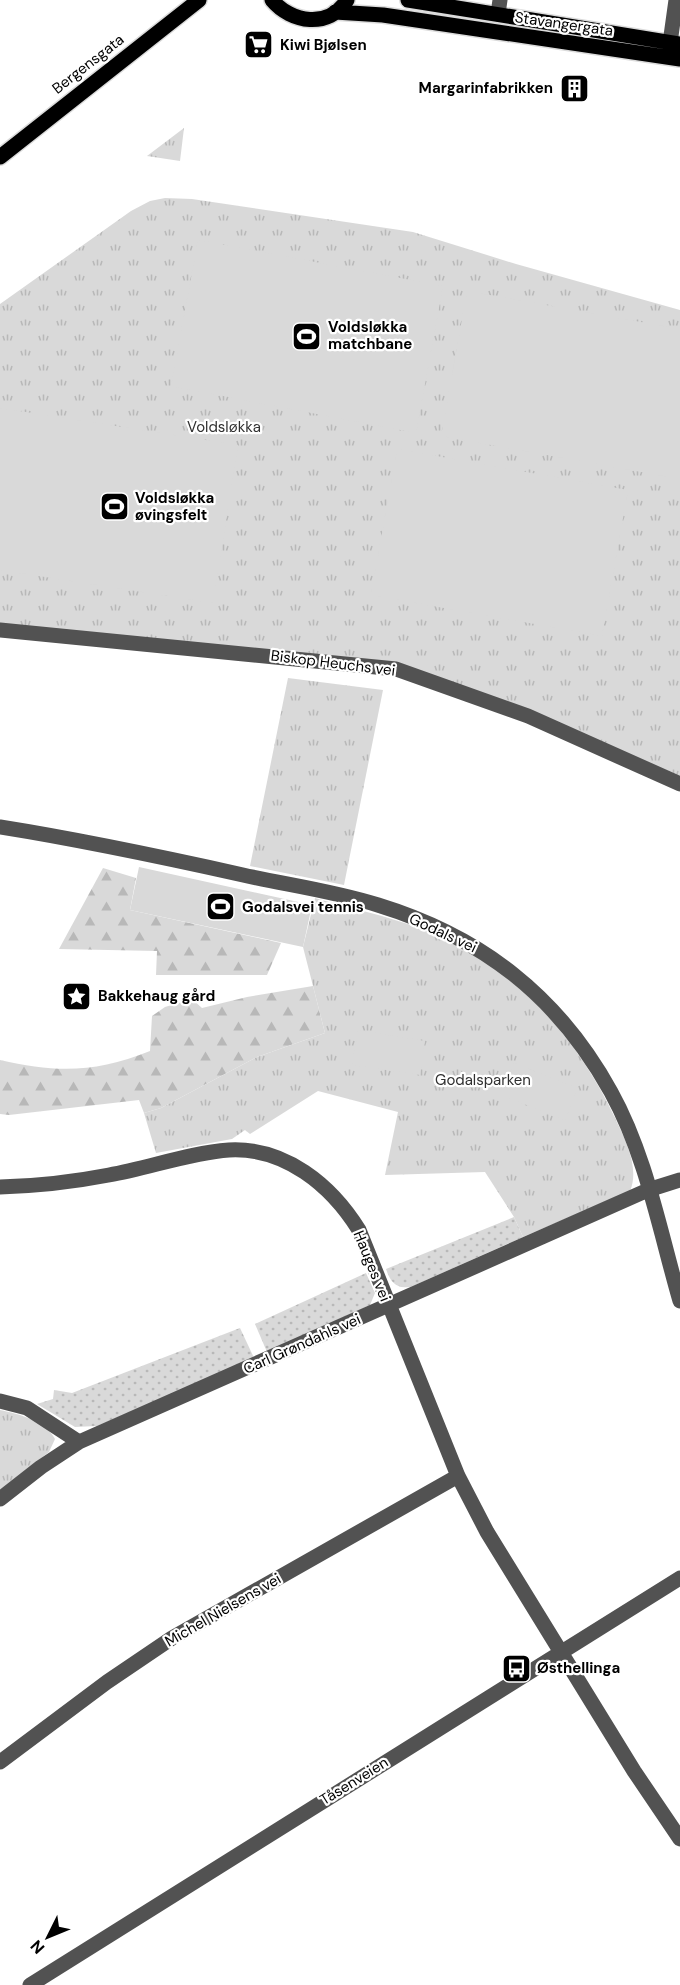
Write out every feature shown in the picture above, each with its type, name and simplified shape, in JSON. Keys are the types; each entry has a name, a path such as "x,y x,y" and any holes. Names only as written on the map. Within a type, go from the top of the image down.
{"main road":[{"name":"Bergensgata","path":"0,156 200,0"},
{"path":"272,0 289,15 299,19 322,19 335,12 347,0"},
{"name":"Stavangergata","path":"408,0 499,7 675,43"},
{"name":"Stavangergata","path":"335,12 383,15 680,59"}],"street":[{"path":"675,43 676,0"},
{"name":"Biskop Heuchs vei","path":"0,630 396,669 528,716 680,784"},
{"name":"Godals vei","path":"0,827 91,842 377,904 426,923 478,948 523,979 556,1011 580,1043 611,1093 628,1131 648,1190 680,1301"},
{"name":"Hauges vei","path":"0,1187 42,1185 109,1175 231,1150 272,1156 321,1183 344,1206 359,1230 458,1476 487,1532 562,1652"},
{"name":"Carl Grøndahls vei","path":"0,1499 41,1467 79,1442 648,1190 680,1180"},
{"path":"0,1401 27,1408 79,1442"},
{"name":"Michel Nielsens vei","path":"0,1762 107,1682 172,1638 458,1476"},
{"name":"Tåsenveien","path":"30,1985 680,1578"},
{"path":"562,1652 634,1771 680,1839"}],"green space":[{"path":"184,128 180,161 147,156"},
{"name":"Voldsløkka","path":"165,198 192,199 413,232 516,264 680,310 680,781 394,671 0,623 0,304 131,211 150,201"},
{"name":"Voldsløkka matchbane","path":"198,240 443,286 416,433 171,386"},
{"path":"467,291 680,329 680,479 441,436"},
{"name":"Voldsløkka øvingsfelt","path":"0,408 238,445 213,603 0,570"},
{"path":"397,449 628,490 602,636 371,595"},
{"path":"288,678 383,690 344,885 250,866"},
{"name":"Godalsvei tennis","path":"139,867 312,905 303,947 130,910"},
{"path":"103,868 136,878 130,910 281,943 267,975 156,975 157,951 59,949"},
{"name":"Godalsparken","path":"315,898 420,928 452,942 510,980 536,1004 580,1058 615,1118 627,1144 632,1163 633,1182 630,1191 523,1237 514,1217 485,1172 385,1175 398,1112 318,1091 250,1134 245,1130 232,1139 156,1153 144,1113 161,1108 257,1057 325,1033 303,947"},
{"path":"313,986 325,1033 257,1057 161,1108 144,1113 139,1100 9,1115 0,1114 0,1060 58,1069 112,1064 150,1051 152,1016 165,1007 192,999 202,1008 247,997"},
{"path":"358,1030 425,1041 420,1075 352,1065"},
{"path":"514,1063 578,1088 565,1120 501,1095"},
{"path":"514,1217 523,1237 413,1286 396,1285 388,1274 386,1269"},
{"path":"366,1273 375,1293 370,1305 267,1352 255,1324"},
{"path":"240,1328 255,1360 97,1426 75,1427 37,1404 53,1399 54,1390 72,1393"},
{"path":"0,1410 39,1423 55,1439 49,1452 0,1490"}],"place":[{"name":"Kiwi Bjølsen","path":"259,45"},
{"name":"Margarinfabrikken","path":"574,88"},
{"name":"Voldsløkka matchbane","path":"307,336"},
{"name":"Voldsløkka øvingsfelt","path":"114,507"},
{"name":"Godalsvei tennis","path":"221,907"},
{"name":"Bakkehaug gård","path":"77,996"},
{"name":"Østhellinga","path":"516,1668"}]}
